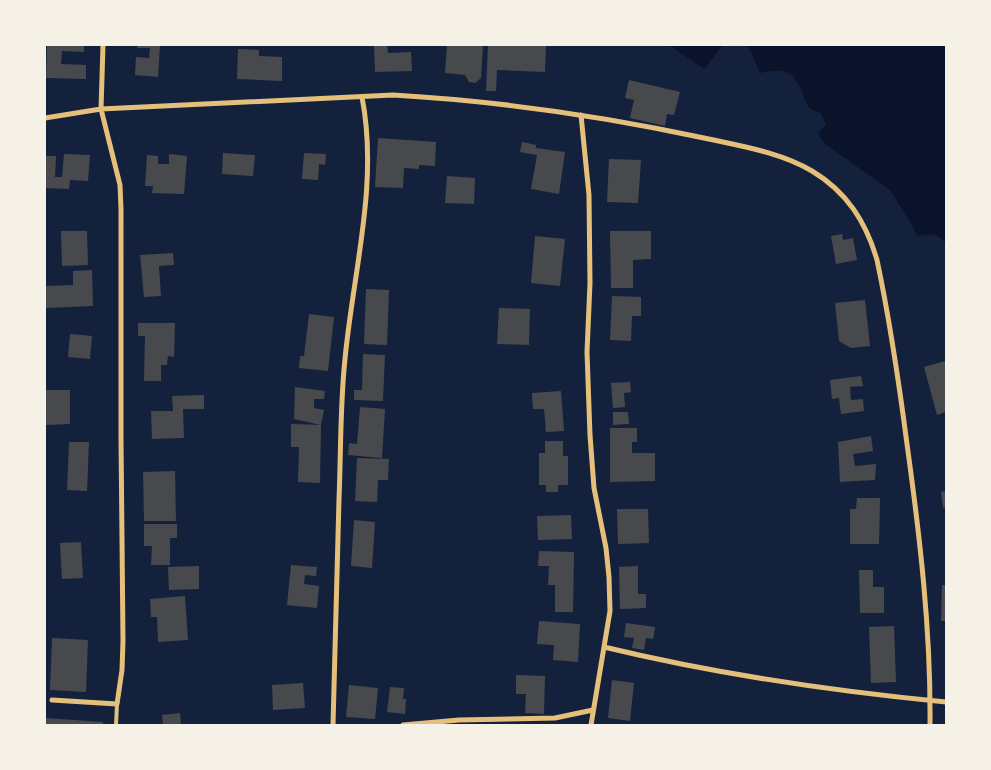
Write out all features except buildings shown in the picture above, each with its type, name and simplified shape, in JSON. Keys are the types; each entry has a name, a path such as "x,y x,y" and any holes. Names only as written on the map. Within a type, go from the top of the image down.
{"street":[{"path":"52,700 117,704 122,670 121,210 120,185 116,163 101,109 103,45"},
{"path":"45,118 101,109 393,95 429,97 581,114 682,133 758,150 782,157 813,171 838,190 858,214 872,243 882,284 916,506 927,621 930,725"},
{"path":"333,725 342,390 349,318 363,220 366,179 366,117 362,97"},
{"path":"581,114 589,195 590,283 587,352 592,466 594,488 603,526 609,577 610,611 591,725"},
{"path":"604,646 668,663 714,672 946,702"},
{"path":"403,725 459,720 554,718 593,710"}],"lane":[{"path":"45,701 52,700"},
{"path":"116,725 117,704"}],"water":[{"path":"669,45 723,45 704,69"},
{"path":"746,45 946,45 946,244 937,236 926,234 917,236 890,190 825,144 820,138 819,132 826,125 821,113 809,107 792,75 782,71 760,73"}]}
